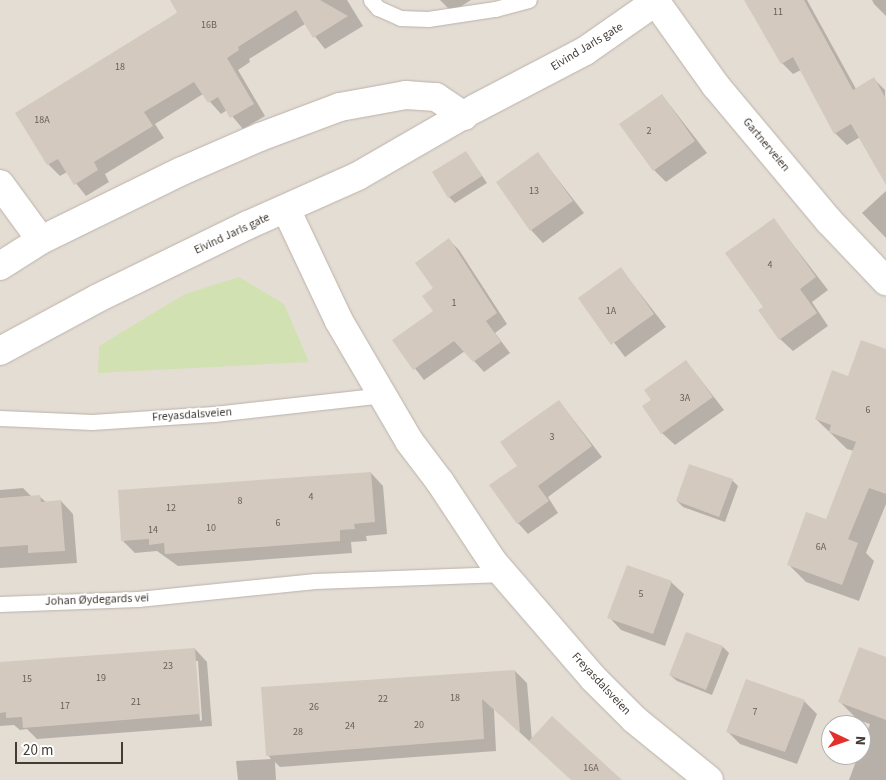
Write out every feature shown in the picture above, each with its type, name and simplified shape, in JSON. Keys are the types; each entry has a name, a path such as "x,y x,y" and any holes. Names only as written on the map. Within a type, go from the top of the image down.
{"street":[{"name":"Eivind Jarls gate","path":"0,351 98,298 358,176 585,51 656,1"},
{"name":"Gartnerveien","path":"656,1 722,93 829,221 886,281"},
{"path":"0,266 41,240 242,144 340,107 406,95 436,96 464,116"},
{"path":"0,184 41,240"},
{"name":"Freyasdalsveien","path":"286,210 339,321 384,395 409,441 440,482 493,562 593,678 635,720 710,780"}],"lane":[{"path":"371,0 378,8 400,18 428,19 495,9 529,0"},
{"name":"Freyasdalsveien","path":"0,418 92,422 214,414 384,395"},
{"name":"Johan Øydegards vei","path":"0,604 193,594 315,581 505,574"}],"shaded area":[{"path":"0,0 886,0 886,780 0,780"}],"green space":[{"path":"239,277 284,304 309,362 98,373 99,346 185,294"}],"building":[{"path":"170,0 320,0 348,16 313,38 296,10 238,47 239,50 227,58 254,104 230,118 218,97 208,103 194,82 144,112 153,126 94,162 98,170 74,185 58,159 47,165 15,113 175,14 177,12"},
{"path":"744,0 804,0 853,90 874,77 886,99 886,185 851,124 834,134 793,57 781,64"},
{"path":"662,94 695,141 653,171 619,124"},
{"path":"466,151 482,176 448,198 432,172"},
{"path":"538,152 573,201 530,231 496,182"},
{"path":"774,218 816,277 800,289 817,313 779,340 758,310 763,307 725,253"},
{"path":"449,238 497,313 486,321 501,342 473,362 454,341 413,370 392,340 433,311 422,296 433,288 415,263"},
{"path":"621,267 654,314 611,345 578,298"},
{"path":"861,340 886,349 886,494 869,488 848,539 858,543 842,585 787,565 806,512 826,519 856,442 829,432 831,425 815,419 832,370 848,376"},
{"path":"686,360 713,397 661,434 642,406 651,400 644,390"},
{"path":"559,400 592,446 538,486 549,501 517,524 489,485 517,466 500,442"},
{"path":"689,464 733,479 719,517 676,501"},
{"path":"371,472 375,522 354,524 355,529 340,530 340,541 165,554 164,543 149,545 149,539 121,541 118,490"},
{"path":"40,495 41,502 61,500 65,551 28,553 28,545 0,547 0,498"},
{"path":"627,565 672,581 653,634 607,618"},
{"path":"686,632 723,646 706,690 669,675"},
{"path":"859,647 886,657 886,720 838,702"},
{"path":"195,648 200,714 23,728 22,717 6,718 6,712 0,713 0,662"},
{"path":"515,670 520,733 482,699 484,739 266,756 261,687"},
{"path":"746,679 805,700 785,752 726,732"},
{"path":"552,716 622,780 571,780 529,741"}]}
